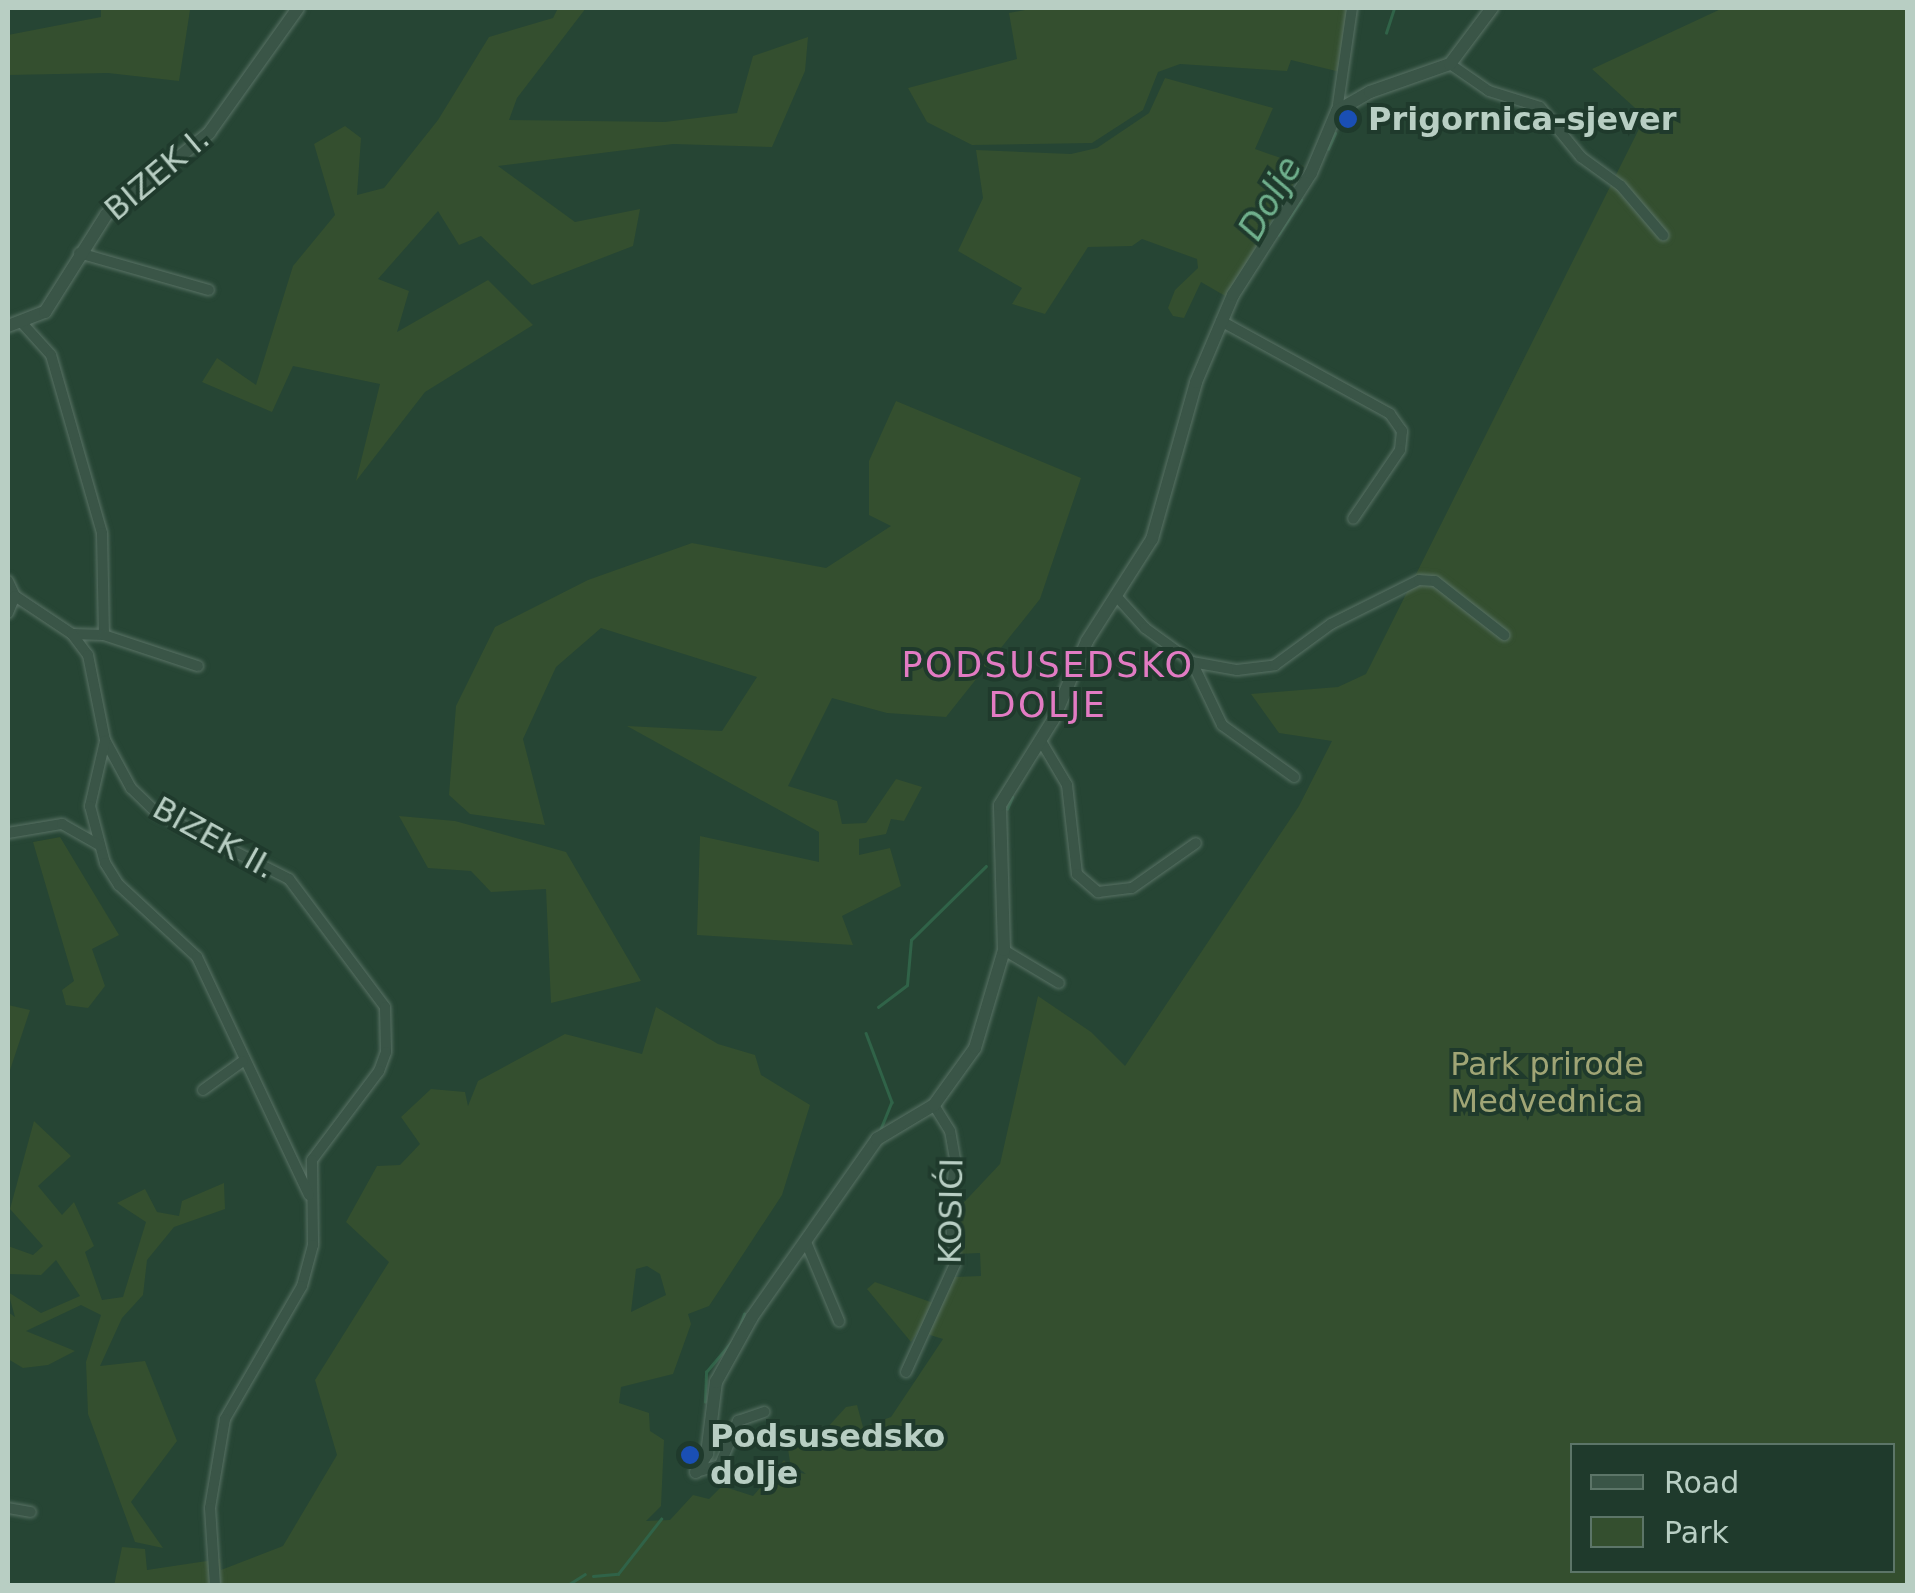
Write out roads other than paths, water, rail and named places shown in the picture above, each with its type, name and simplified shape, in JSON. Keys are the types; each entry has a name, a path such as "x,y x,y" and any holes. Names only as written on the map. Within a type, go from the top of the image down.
{"street":[{"name":"BIZEK I.","path":"15,325 45,312 78,253 106,215 209,133 298,8"},
{"path":"696,1472 706,1454 716,1382 806,1242 877,1140 934,1105 975,1048 1004,950 1006,889 996,826 1000,805 1040,742 1066,677 1152,539 1196,382 1222,321 1311,173 1337,111 1352,8"},
{"path":"1337,111 1370,92 1450,64 1492,8"},
{"path":"1450,64 1489,91 1540,107 1581,157 1620,186 1663,235"},
{"path":"78,253 209,290"},
{"path":"1222,321 1390,414 1402,432 1400,450 1352,519"},
{"path":"15,325 50,355 102,533 104,635"},
{"path":"1117,597 1146,628 1192,662 1236,670 1275,665 1331,624 1419,580 1436,580 1504,635"},
{"name":"BIZEK II.","path":"8,582 15,596 72,634 96,681 105,740 131,788 156,812 289,879 385,1008 379,1071 312,1160 313,1245 302,1286 276,1341 236,1393 220,1443 210,1508 215,1586"},
{"path":"8,614 15,596"},
{"path":"72,634 104,635 198,666"},
{"path":"1192,662 1222,725 1294,777"},
{"path":"105,740 90,790 100,846 119,885 197,956 243,1061 293,1149 311,1200"},
{"path":"1040,742 1067,785 1077,874 1098,892 1132,888 1196,843"},
{"path":"8,833 62,824 100,846"},
{"path":"1004,950 1059,983"},
{"path":"203,1090 243,1061"},
{"name":"KOSIĆI","path":"906,1372 955,1264 950,1212 955,1159 950,1131 934,1105"},
{"path":"806,1242 840,1320"},
{"path":"696,1472 720,1465 738,1420 764,1412"},
{"path":"8,1508 31,1512"}],"waterway":[{"name":"Dolje","path":"1386,33 1394,8"},
{"name":"Dolje","path":"1328,149 1335,133"},
{"name":"Dolje","path":"1278,235 1301,200"},
{"name":"Dolje","path":"1007,809 1012,797"},
{"name":"Dolje","path":"878,1007 907,985 911,940 986,866"},
{"name":"Dolje","path":"866,1033 892,1102 881,1129"},
{"name":"Dolje","path":"739,1328 744,1314"},
{"name":"Dolje","path":"705,1402 706,1372 733,1340"},
{"name":"Dolje","path":"593,1576 618,1574 661,1519"},
{"name":"Dolje","path":"566,1586 585,1574"}],"place":[{"name":"Prigornica-sjever","path":"1348,119"},
{"name":"Podsusedsko dolje","path":"690,1455"}],"district":[{"name":"PODSUSEDSKO DOLJE","path":"1048,685"}],"park label":[{"name":"Park prirode Medvednica","path":"1547,1084"}]}
